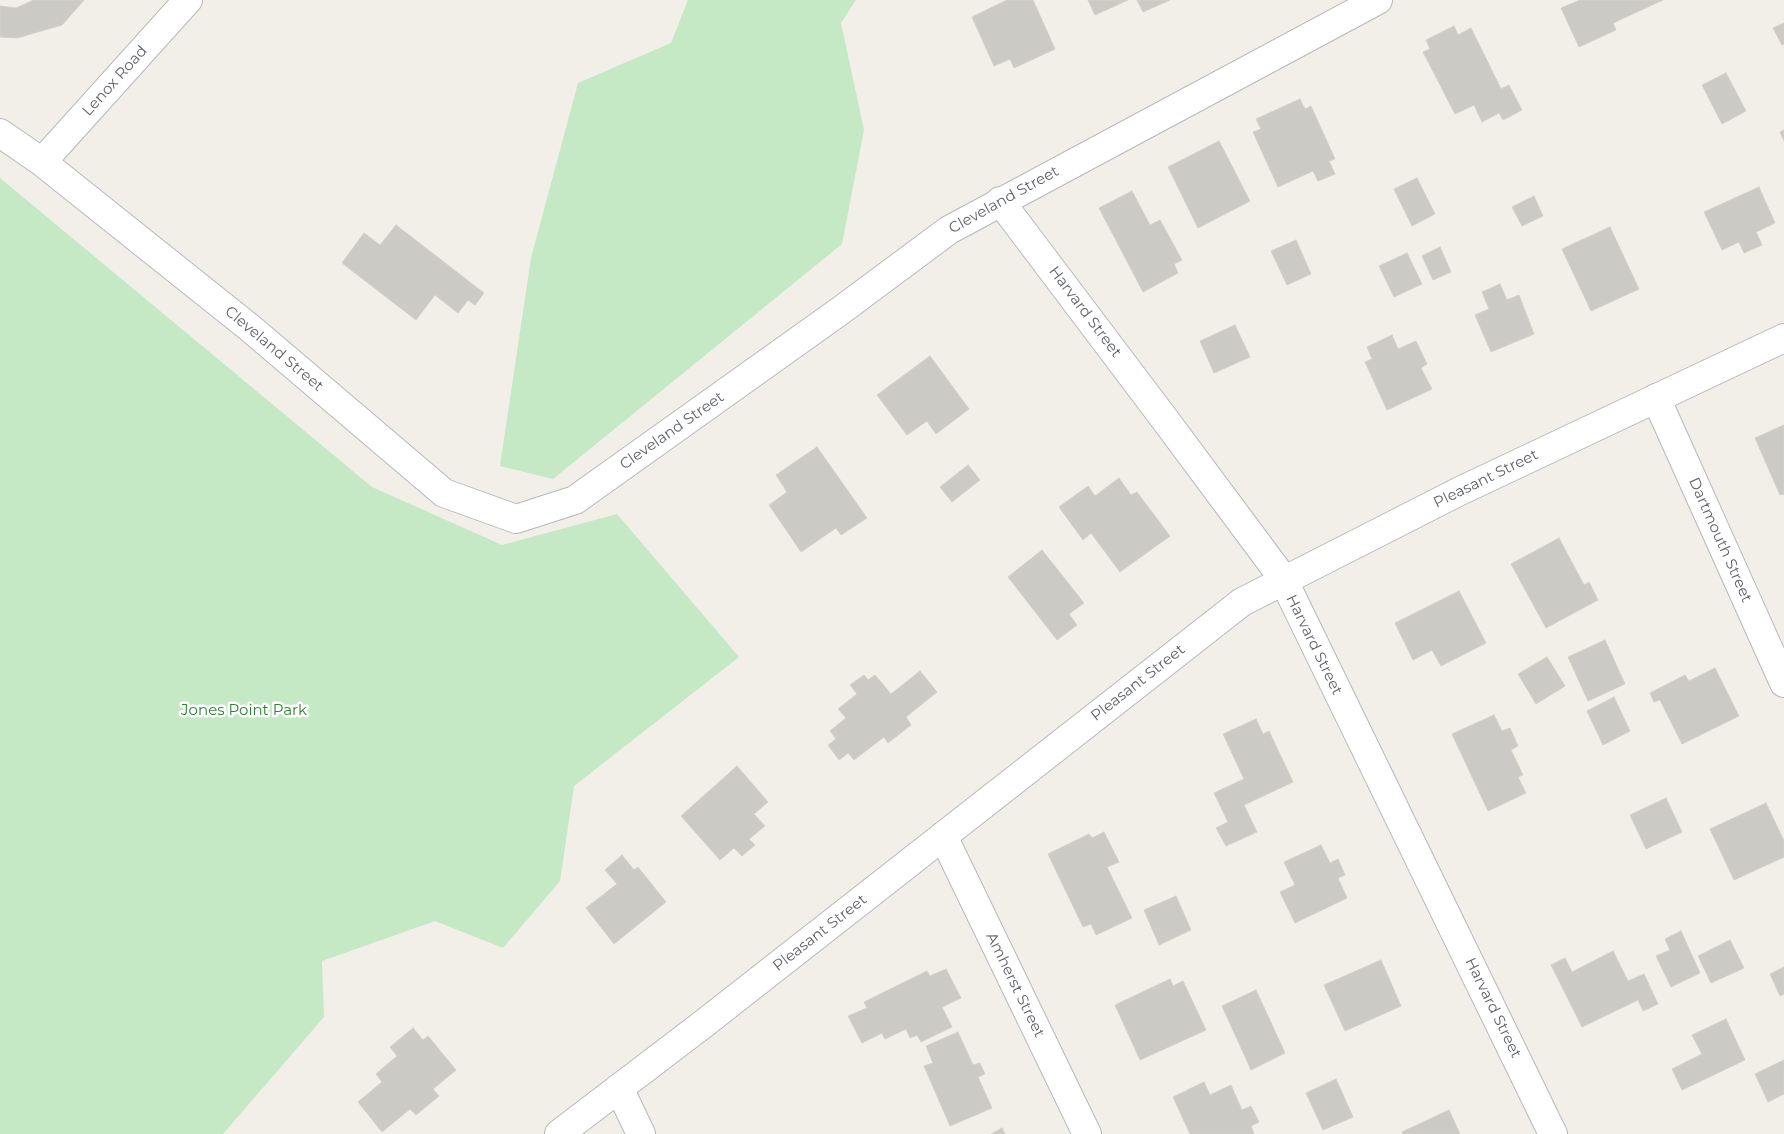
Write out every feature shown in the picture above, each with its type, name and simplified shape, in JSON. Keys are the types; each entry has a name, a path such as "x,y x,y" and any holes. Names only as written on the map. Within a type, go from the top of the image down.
{"street":[{"name":"Lenox Road","path":"42,162 188,0"},
{"name":"Cleveland Street","path":"0,133 42,162 250,328 444,493 516,519 575,500 949,230 1378,0"},
{"name":"Harvard Street","path":"1000,201 1166,421 1283,581 1553,1134"},
{"name":"Pleasant Street","path":"558,1134 718,1013 1242,602 1460,491 1784,338"},
{"name":"Dartmouth Street","path":"1656,398 1784,683"},
{"name":"Amherst Street","path":"944,836 1087,1134"},
{"path":"619,1088 641,1134"}],"green space":[{"path":"688,0 856,0 841,23 864,130 842,244 553,479 500,466 531,258 578,83 671,43"},
{"name":"Jones Point Park","path":"0,178 372,487 502,545 617,514 739,657 574,786 560,881 503,948 435,921 322,961 324,1017 223,1134 0,1134"}],"building":[{"path":"34,0 84,0 62,25 17,38 0,37 0,6 16,8"},
{"path":"1007,0 1033,0 1055,49 1014,68 1010,59 994,66 972,17"},
{"path":"1088,0 1128,0 1095,15"},
{"path":"1137,0 1170,0 1143,12"},
{"path":"1580,0 1663,0 1613,23 1616,30 1579,47 1561,8"},
{"path":"1784,23 1784,44 1782,45 1773,28"},
{"path":"1454,26 1458,35 1471,28 1501,89 1509,85 1522,110 1503,120 1499,113 1482,122 1474,105 1455,114 1423,52 1430,49 1426,40"},
{"path":"1726,73 1746,111 1722,124 1702,85"},
{"path":"1300,99 1305,109 1311,106 1335,159 1329,161 1335,174 1318,181 1313,171 1278,187 1253,132 1261,129 1256,119"},
{"path":"1784,130 1784,141 1780,132"},
{"path":"1219,141 1250,201 1198,228 1168,167"},
{"path":"1417,178 1435,214 1412,226 1394,189"},
{"path":"1759,187 1775,223 1756,232 1762,245 1744,253 1739,242 1722,250 1704,212"},
{"path":"1132,191 1150,225 1160,220 1182,260 1174,264 1178,273 1143,292 1099,208"},
{"path":"1534,196 1543,216 1522,226 1512,207"},
{"path":"396,225 484,293 475,305 468,300 458,313 435,295 416,320 342,263 364,233 380,245"},
{"path":"1610,227 1639,289 1591,311 1562,249"},
{"path":"1296,240 1311,274 1287,285 1271,251"},
{"path":"1440,247 1451,272 1433,280 1422,256"},
{"path":"1407,253 1422,284 1394,297 1379,266"},
{"path":"1500,284 1507,300 1519,295 1534,334 1491,352 1475,315 1489,309 1482,292"},
{"path":"1235,325 1250,357 1214,373 1200,341"},
{"path":"1392,335 1398,349 1416,341 1427,364 1421,368 1432,389 1387,410 1365,362 1372,359 1367,347"},
{"path":"930,356 969,409 936,434 927,421 907,435 877,395"},
{"path":"1784,425 1784,494 1780,495 1755,438"},
{"path":"817,447 867,518 841,535 836,528 801,552 769,505 787,492 776,475"},
{"path":"968,465 980,480 952,502 940,487"},
{"path":"1119,478 1131,495 1137,492 1170,536 1120,572 1091,533 1083,540 1059,507 1088,486 1095,496"},
{"path":"1559,538 1584,585 1589,582 1598,600 1546,628 1511,564"},
{"path":"1042,550 1084,603 1069,614 1077,625 1057,640 1008,577"},
{"path":"1459,591 1486,643 1441,666 1432,650 1413,660 1395,623"},
{"path":"1605,640 1625,684 1588,701 1568,657"},
{"path":"1547,657 1565,686 1536,704 1518,674"},
{"path":"1715,668 1739,716 1682,744 1660,700 1654,702 1650,693 1685,675 1689,681"},
{"path":"920,671 937,692 906,717 911,725 888,743 884,737 854,760 848,753 839,760 828,745 836,739 830,731 846,718 838,709 857,694 850,685 864,675 868,680 875,675 891,694"},
{"path":"1614,697 1630,731 1603,745 1587,711"},
{"path":"1494,715 1502,731 1510,728 1518,746 1511,750 1523,775 1518,777 1526,793 1488,811 1452,734"},
{"path":"1256,719 1263,734 1269,731 1293,782 1244,805 1257,832 1226,846 1216,828 1228,822 1214,793 1244,779 1223,734"},
{"path":"737,766 768,802 754,814 765,826 749,839 755,845 742,856 734,848 720,860 681,816"},
{"path":"1666,798 1682,832 1646,849 1630,815"},
{"path":"1766,803 1784,841 1784,857 1734,880 1710,829"},
{"path":"1104,832 1119,862 1107,867 1132,918 1096,935 1091,924 1083,927 1048,854 1089,834 1092,838"},
{"path":"1321,845 1330,863 1338,859 1345,875 1338,878 1347,898 1295,923 1280,892 1295,885 1284,862"},
{"path":"622,855 634,870 638,867 666,902 614,944 586,908 617,884 605,870"},
{"path":"1176,896 1191,930 1159,945 1144,910"},
{"path":"1681,931 1700,973 1671,987 1656,956 1670,950 1665,939"},
{"path":"1730,940 1744,968 1711,983 1698,956"},
{"path":"1613,951 1628,981 1644,974 1658,1004 1643,1011 1638,1000 1582,1027 1551,965 1565,958 1572,972"},
{"path":"1381,960 1401,1006 1345,1031 1324,985"},
{"path":"1784,967 1784,994 1780,996 1770,974"},
{"path":"946,969 961,998 942,1007 952,1027 921,1042 917,1035 910,1038 906,1029 885,1039 882,1033 862,1043 848,1016 867,1008 864,1002 927,971 930,976"},
{"path":"1170,979 1173,986 1183,981 1206,1030 1140,1060 1115,1005"},
{"path":"1256,990 1285,1053 1251,1070 1222,1006"},
{"path":"1726,1019 1745,1060 1682,1090 1672,1069 1702,1054 1692,1035"},
{"path":"413,1028 423,1040 428,1036 456,1070 433,1089 439,1096 416,1115 410,1109 382,1132 358,1102 382,1082 376,1074 397,1056 390,1047"},
{"path":"958,1032 973,1065 980,1063 985,1074 978,1077 992,1108 950,1126 924,1066 933,1063 926,1046"},
{"path":"1784,1060 1784,1094 1768,1102 1755,1074"},
{"path":"1336,1079 1353,1117 1323,1130 1306,1093"},
{"path":"1204,1082 1210,1095 1231,1085 1242,1110 1251,1106 1259,1122 1251,1126 1254,1134 1190,1134 1173,1097"},
{"path":"1449,1110 1460,1134 1403,1134 1402,1132"},
{"path":"1002,1128 1005,1134 991,1134"}]}
